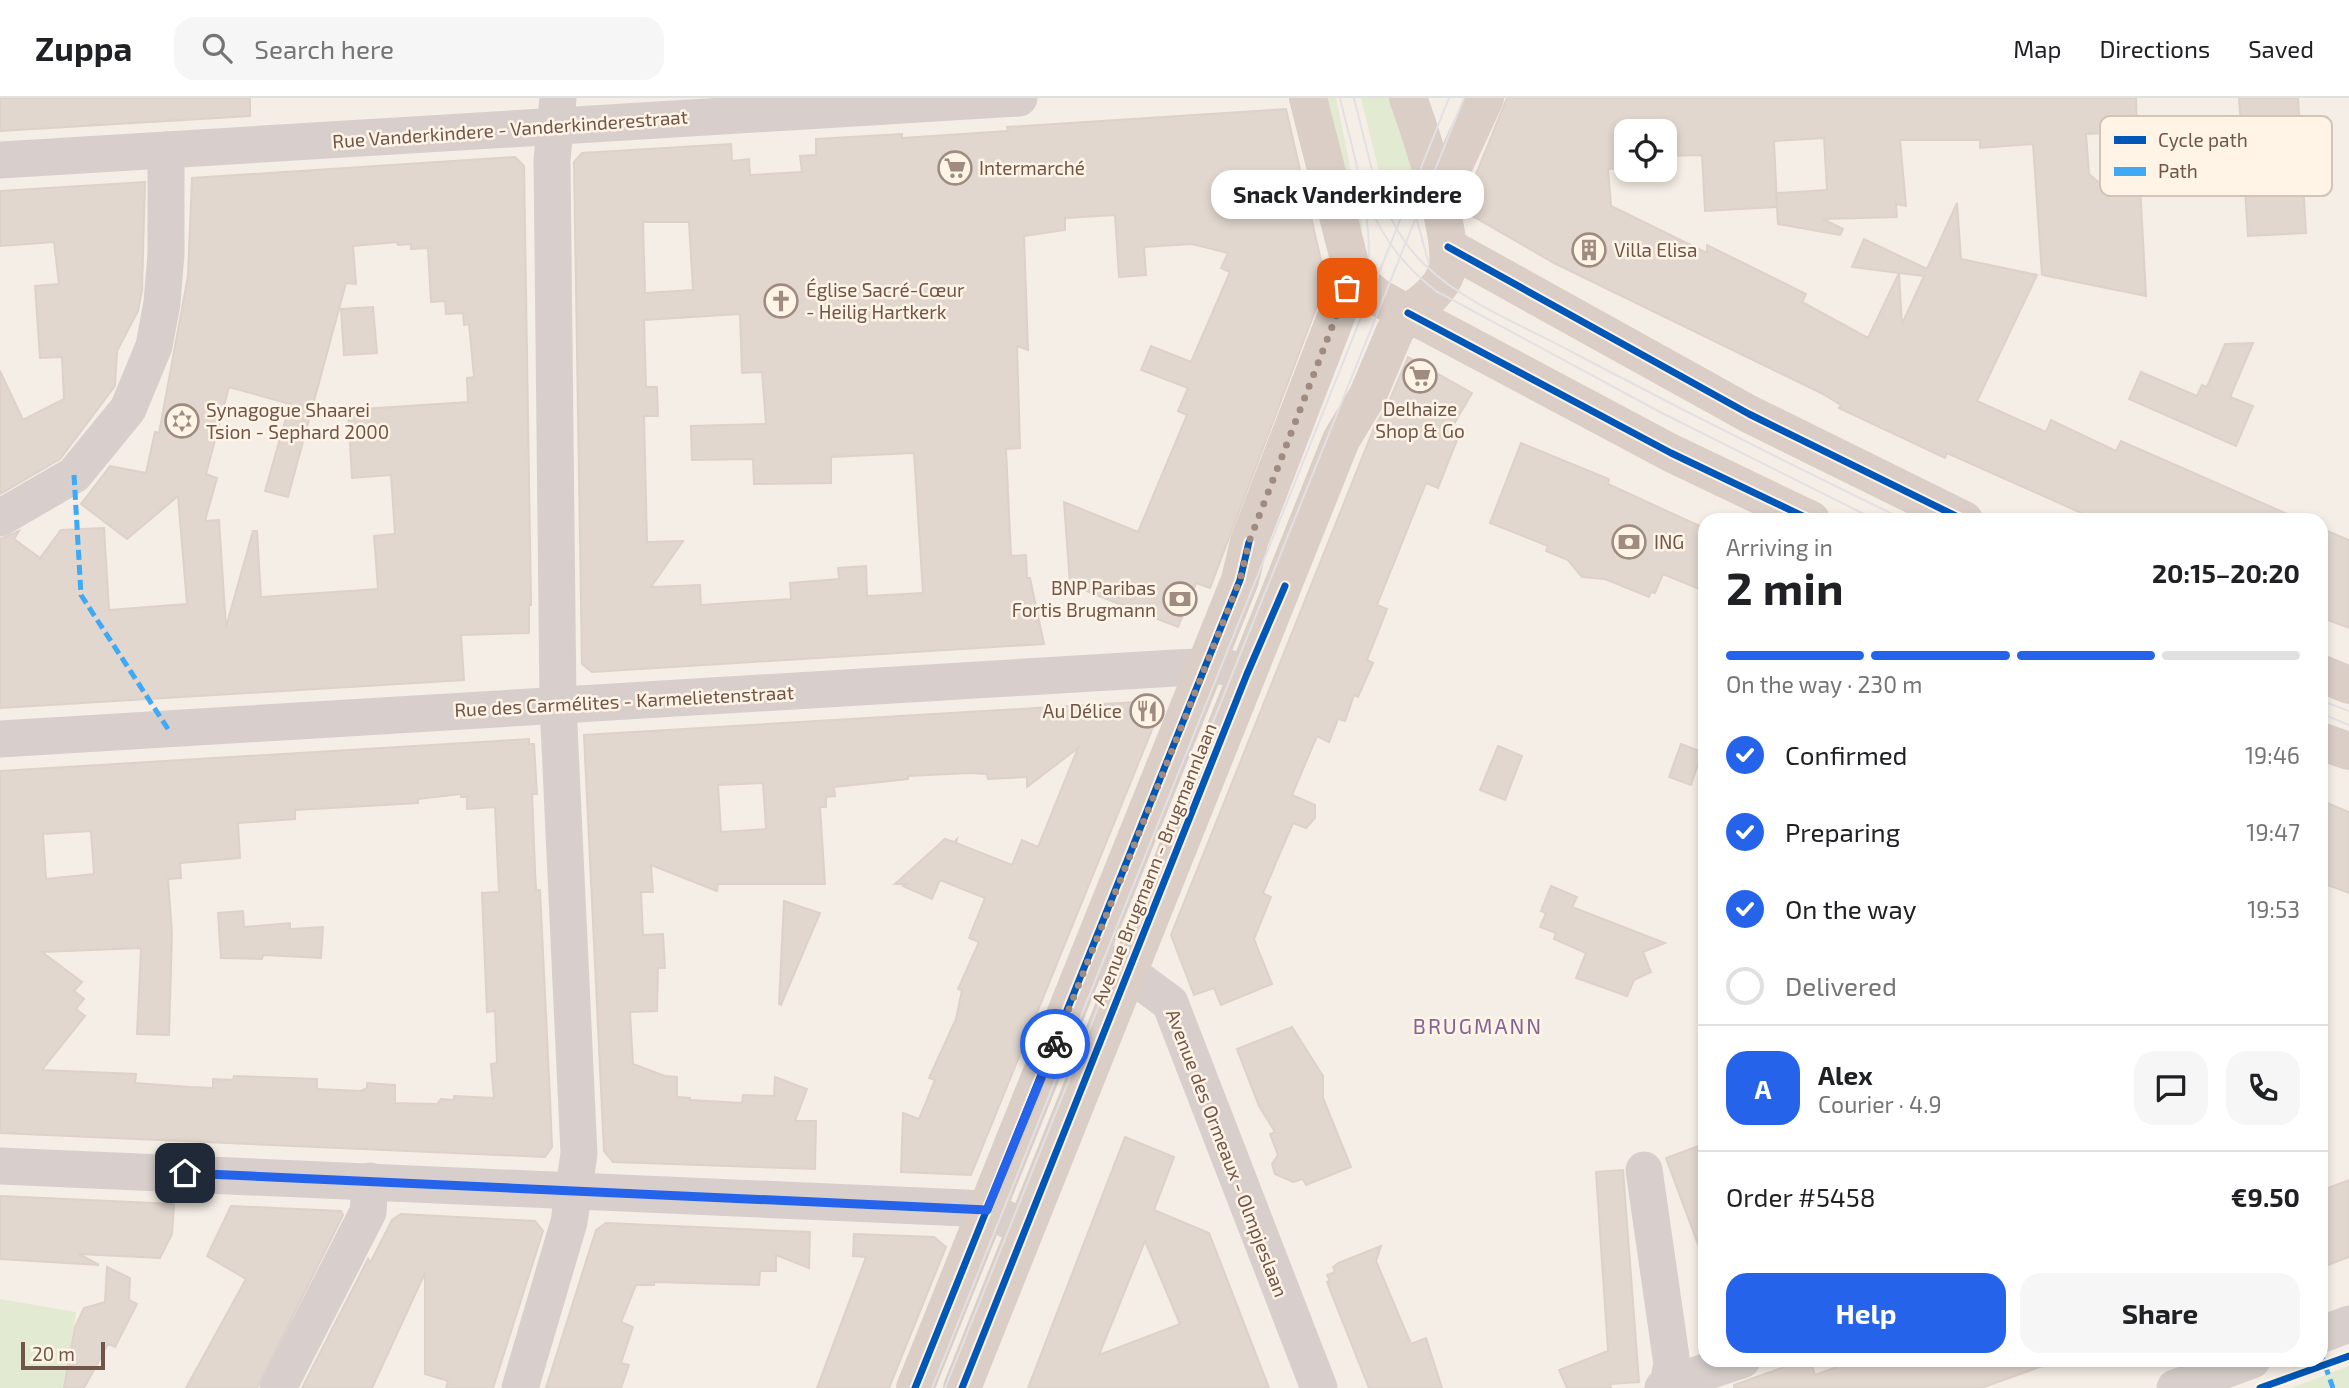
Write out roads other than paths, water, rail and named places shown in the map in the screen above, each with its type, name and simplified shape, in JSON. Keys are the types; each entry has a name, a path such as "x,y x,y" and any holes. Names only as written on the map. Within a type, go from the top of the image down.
{"main road":[{"path":"1308,98 1351,267 1366,289 1379,299 1671,453 1796,513"},
{"path":"1408,98 1438,200 1448,247 1749,414 1950,513"},
{"path":"1438,200 1486,98"},
{"name":"Avenue Brugmann - Brugmannlaan","path":"962,1388 1247,674 1285,586 1341,440 1368,395 1395,331 1408,313 1427,300 1443,279 1449,262 1448,247"},
{"name":"Avenue Brugmann - Brugmannlaan","path":"915,1388 1240,580 1249,542 1347,288 1351,267"},
{"path":"2328,676 2349,685"},
{"path":"2328,744 2349,751"}],"street":[{"name":"Rue Vanderkindere - Vanderkinderestraat","path":"0,160 166,150 557,112 1020,98"},
{"path":"520,1388 548,1298 576,1189 579,1154 558,704 552,160 557,112"},
{"path":"0,519 74,475 128,409 154,346 162,303 166,254 166,150"},
{"name":"Rue des Carmélites - Karmelietenstraat","path":"0,739 1222,666 1247,674"},
{"name":"Avenue des Ormeaux - Olmpjeslaan","path":"1091,956 1128,972 1170,1003 1319,1388"},
{"path":"0,1166 576,1189 987,1210 1025,1228"},
{"path":"1644,1170 1672,1364 1665,1386"},
{"path":"278,1388 368,1212 370,1181"},
{"path":"2328,1332 2349,1324"},
{"path":"1665,1386 1721,1367"},
{"path":"2181,1377 2223,1367"}],"tram line":[{"path":"1340,98 1367,217 1369,266 1366,291"},
{"path":"1354,98 1377,190"},
{"path":"932,1388 1449,98"},
{"path":"945,1388 1464,98"},
{"path":"1374,180 1389,215 1409,247 1426,266 1459,292 1496,314 1891,513"},
{"path":"1364,193 1377,222 1393,247 1412,270 1436,291 1660,412 1862,513"},
{"path":"1416,217 1429,264"},
{"path":"2328,703 2349,711"},
{"path":"2328,716 2349,725"}],"place":[{"name":"Intermarché","path":"955,168"},
{"name":"Villa Elisa","path":"1589,250"},
{"name":"Snack Vanderkindere","path":"1347,288"},
{"name":"Église Sacré-Cœur - Heilig Hartkerk","path":"781,301"},
{"name":"Delhaize Shop & Go","path":"1420,376"},
{"name":"Synagogue Shaarei Tsion - Sephard 2000","path":"182,421"},
{"name":"ING","path":"1629,542"},
{"name":"BNP Paribas Fortis Brugmann","path":"1180,599"},
{"name":"Au Délice","path":"1147,711"}],"district":[{"name":"BRUGMANN","path":"1478,1027"}]}
